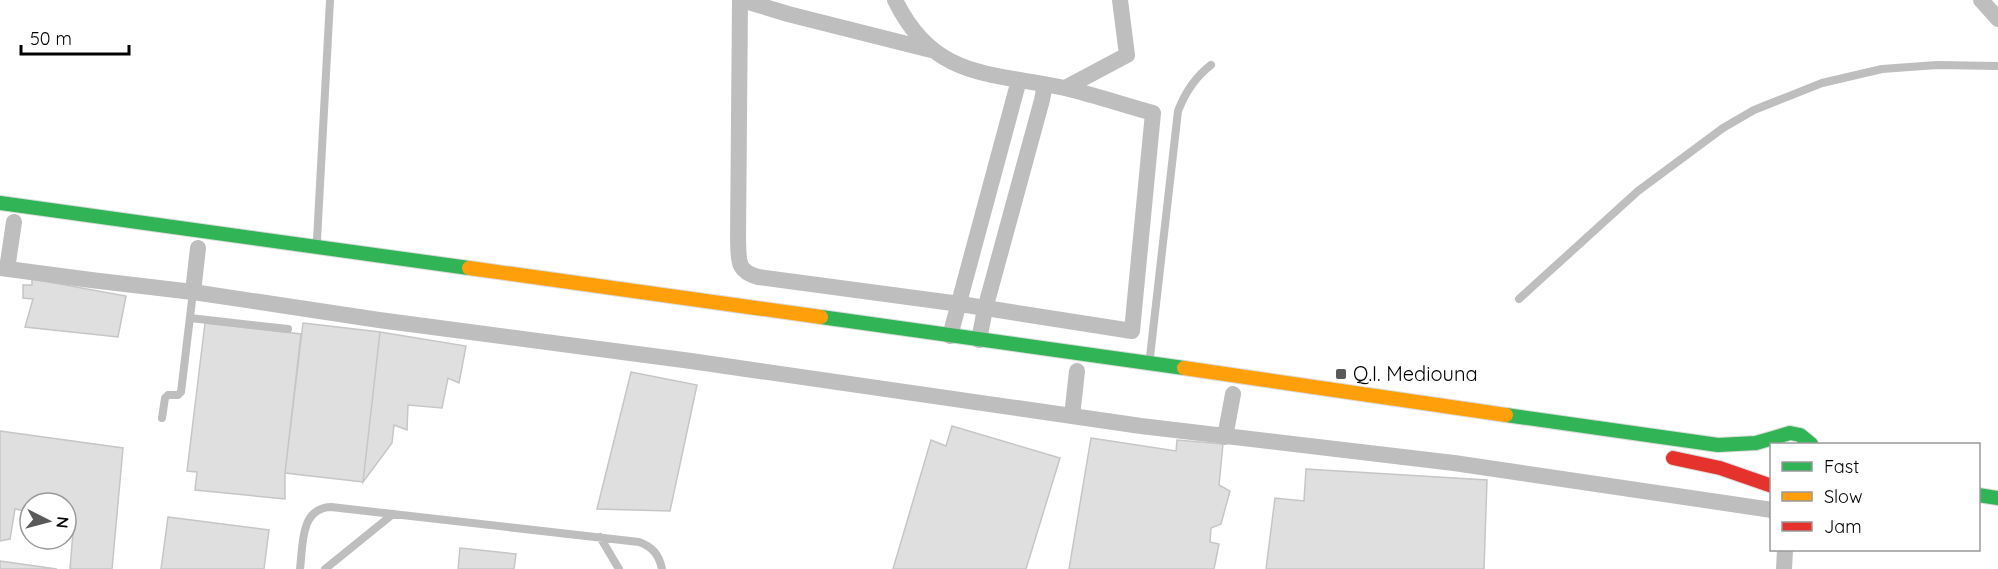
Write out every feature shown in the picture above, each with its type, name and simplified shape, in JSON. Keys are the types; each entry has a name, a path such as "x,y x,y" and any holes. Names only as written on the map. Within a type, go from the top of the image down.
{"highway":[{"path":"0,202 1150,363 1692,442 1743,445 1787,433 1797,434 1810,443"},
{"path":"1768,440 1762,448 1759,463 1763,477 1770,485"},
{"path":"1663,457 1720,468 1770,486"},
{"path":"1980,495 1998,498"}],"street":[{"path":"741,0 931,50 977,72 1065,88 1153,114 1132,331 960,304 758,277 742,270 738,239 741,0"},
{"path":"896,0 907,22 931,50"},
{"path":"1065,88 1127,55 1120,0"},
{"path":"1981,0 1998,19"},
{"path":"950,336 1019,80"},
{"path":"979,340 985,309 1042,100 1044,88 1041,84"},
{"path":"986,201 1012,208"},
{"path":"13,222 3,268 193,291 367,318 691,360 1225,437 1454,463 1770,510"},
{"path":"193,291 198,248"},
{"path":"1072,416 1078,371"},
{"path":"1225,437 1234,394"},
{"path":"1784,569 1785,551"}],"lane":[{"path":"316,247 330,0"},
{"path":"1992,0 1998,14"},
{"path":"1150,363 1178,111 1197,78 1211,64"},
{"path":"1519,298 1638,191 1723,128 1754,110 1822,83 1882,69 1937,65 1998,66"},
{"path":"162,418 165,398 168,395 178,395 182,392 193,291"},
{"path":"190,318 288,329"},
{"path":"300,569 308,521 317,509 342,507 631,541 647,545 656,552 662,569"},
{"path":"325,569 393,514"},
{"path":"600,537 619,569"}],"building":[{"path":"32,279 126,296 118,337 25,327 33,299 23,298 23,285 32,285"},
{"path":"205,323 301,334 285,473 285,499 195,490 197,472 187,471"},
{"path":"303,323 380,332 363,482 285,473"},
{"path":"380,332 466,346 459,383 448,378 442,408 408,405 407,430 394,425 392,443 363,482"},
{"path":"631,372 697,385 670,511 597,509"},
{"path":"952,426 1060,458 1026,569 893,569 931,440 946,446"},
{"path":"0,431 123,448 112,569 70,569 71,551 78,551 78,491 18,491 18,510 15,509 10,539 0,541"},
{"path":"1091,438 1176,451 1177,440 1223,444 1219,485 1230,491 1221,524 1211,528 1210,542 1219,544 1214,569 1069,569"},
{"path":"1306,469 1487,480 1484,569 1266,569 1275,498 1304,501"},
{"path":"168,517 269,530 264,569 161,569"},
{"path":"460,548 516,554 514,569 458,569"},
{"path":"0,561 57,569 0,569"}],"traffic: fast":[{"path":"0,203 469,268"},
{"path":"821,317 1184,368"},
{"path":"1506,415 1718,445 1756,443 1790,433 1800,435 1810,443"},
{"path":"1980,495 1998,498"}],"traffic: slow":[{"path":"469,268 821,317"},
{"path":"1184,368 1506,415"}],"traffic: jam":[{"path":"1673,458 1720,468 1770,485"}],"place":[{"name":"Q.I. Mediouna","path":"1341,374"}]}
